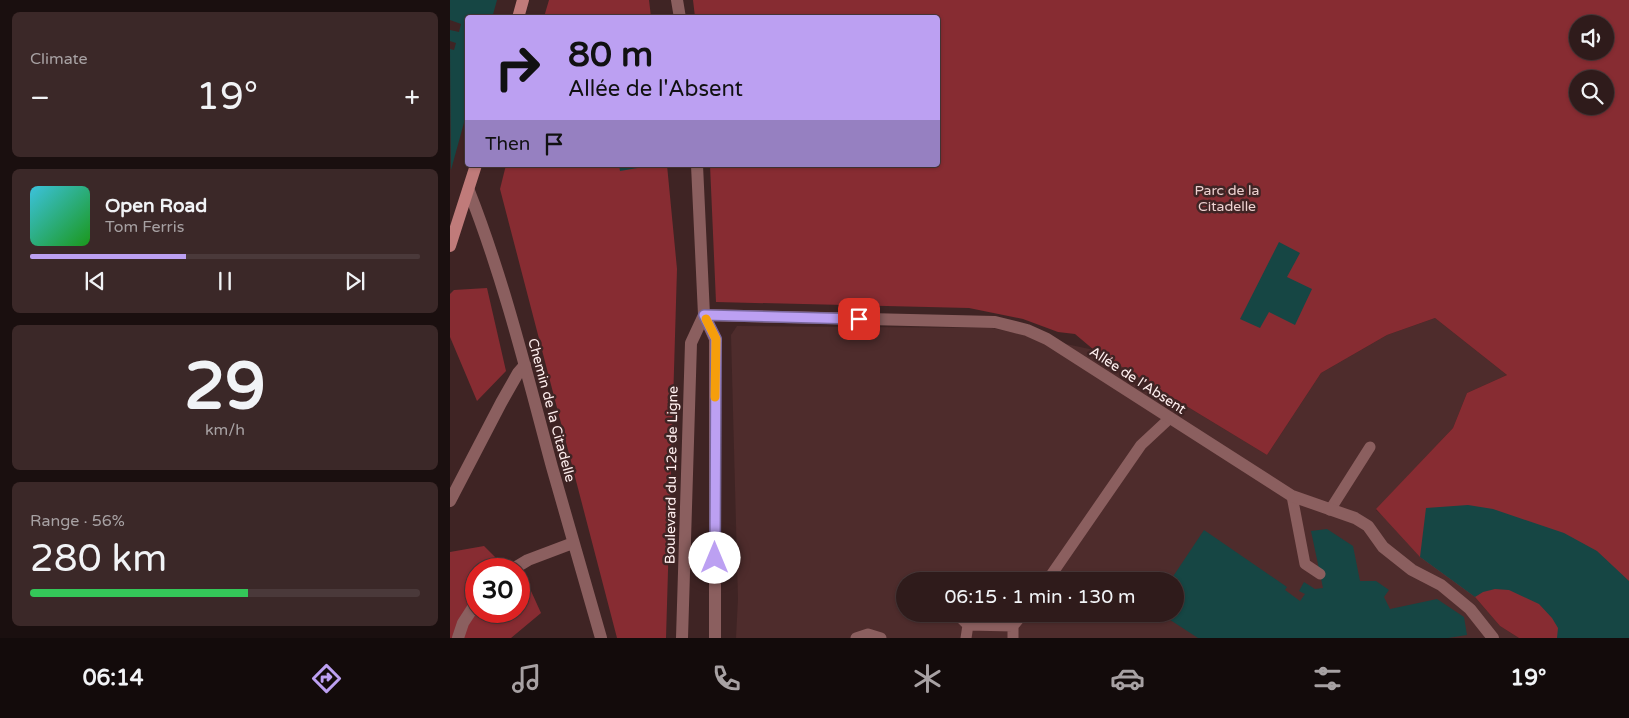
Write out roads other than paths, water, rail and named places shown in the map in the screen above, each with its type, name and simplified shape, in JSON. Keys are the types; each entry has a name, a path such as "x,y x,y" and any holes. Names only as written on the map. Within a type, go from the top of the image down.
{"street":[{"path":"519,15 523,0"},
{"path":"677,0 680,15"},
{"path":"450,246 475,167"},
{"name":"Boulevard du 12e de Ligne","path":"697,167 704,315 716,339 715,638"},
{"name":"Chemin de la Citadelle","path":"468,191 483,227 525,365 573,544 601,638"},
{"name":"Boulevard du 12e de Ligne","path":"682,638 691,343 704,315"},
{"name":"Allée de l'Absent","path":"704,315 995,322 1026,330 1047,339 1292,496 1355,518 1368,526 1383,547 1412,570 1441,585 1470,609 1494,638"},
{"path":"450,501 501,403 518,373 525,365"},
{"path":"530,559 573,544"},
{"path":"458,638 465,621"}],"lane":[{"path":"1053,572 1140,445 1170,418"},
{"path":"1330,510 1370,447"},
{"path":"1292,496 1305,564 1320,574"},
{"path":"965,622 968,625 1013,626"},
{"path":"1013,638 1013,626 1016,622"},
{"path":"966,638 968,625"},
{"path":"856,638 868,634 881,638"}],"park label":[{"name":"Parc de la Citadelle","path":"1227,198"}]}
